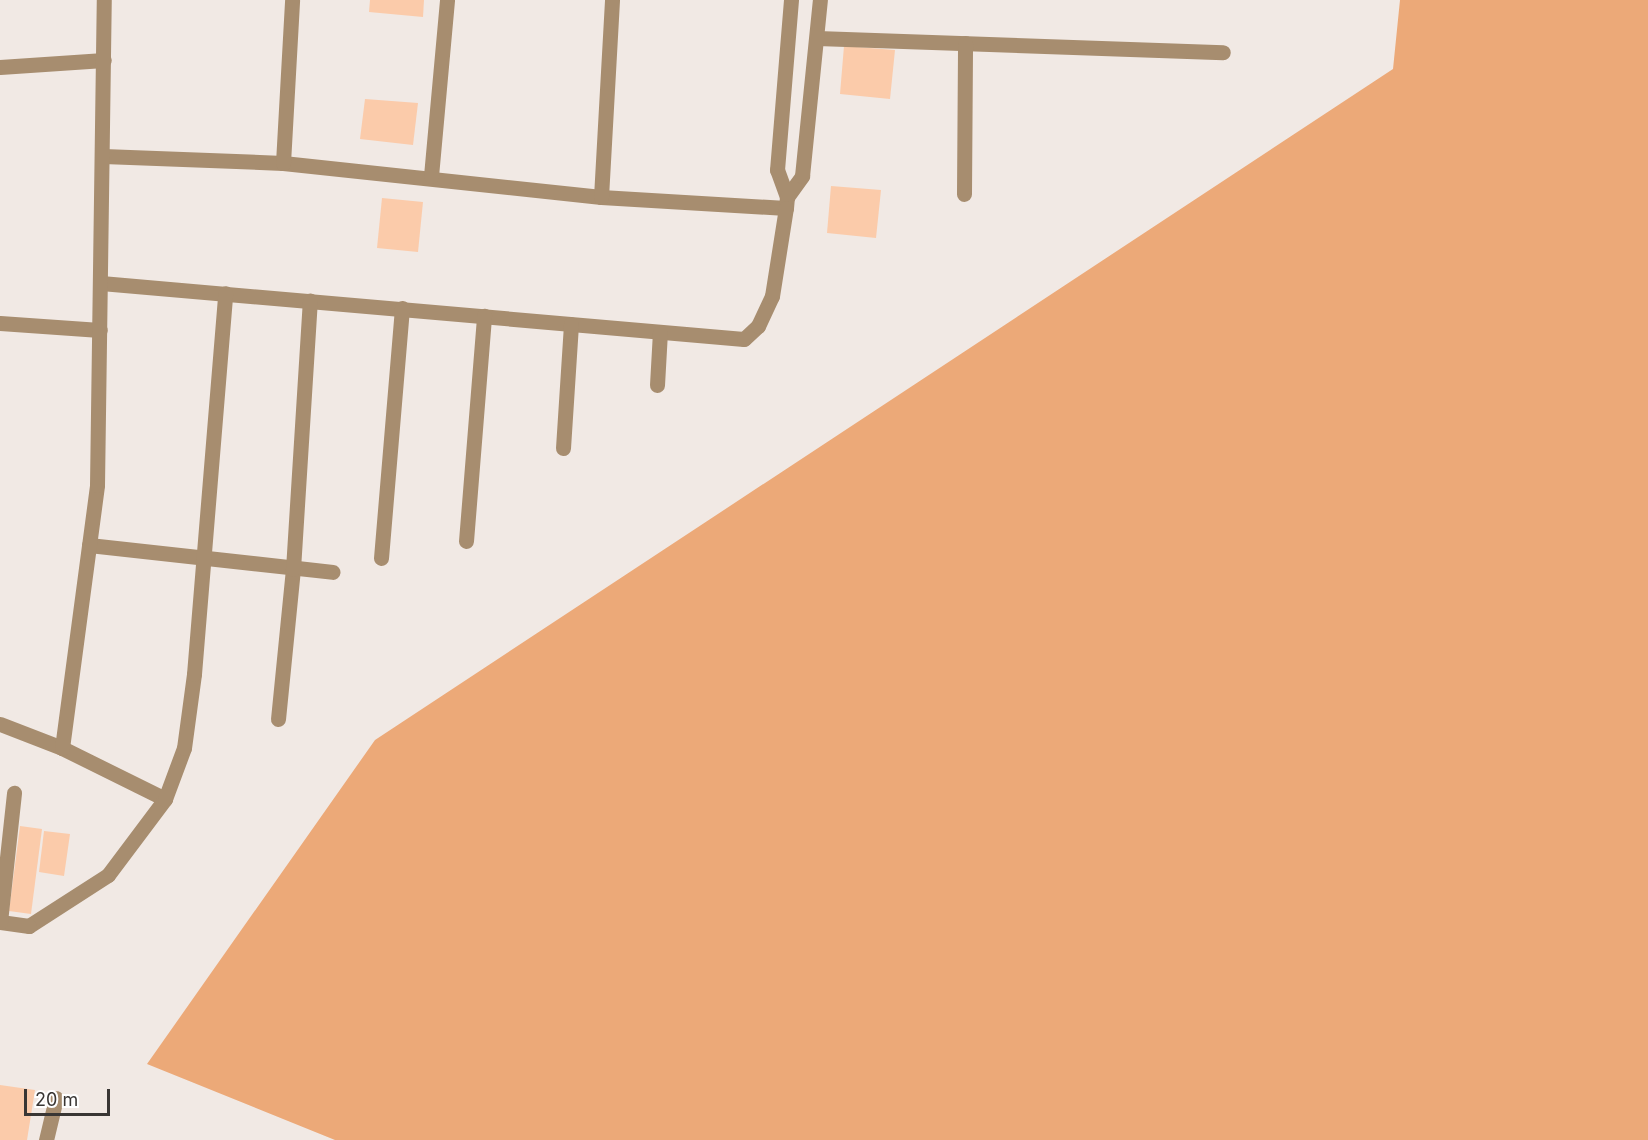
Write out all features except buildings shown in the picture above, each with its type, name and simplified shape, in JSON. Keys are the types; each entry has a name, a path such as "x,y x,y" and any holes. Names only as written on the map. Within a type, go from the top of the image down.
{"street":[{"path":"62,748 97,484 104,0"},
{"path":"283,163 292,0"},
{"path":"431,176 447,0"},
{"path":"601,197 612,0"},
{"path":"787,202 777,170 791,0"},
{"path":"101,283 744,339 758,326 772,296 787,202 802,176 820,0"},
{"path":"817,38 1223,52"},
{"path":"964,194 966,43"},
{"path":"0,66 104,60"},
{"path":"103,156 283,163 431,176 601,197 787,202"},
{"path":"14,794 0,922 29,926 108,875 165,799 184,748 204,558 225,293"},
{"path":"278,719 293,569 310,301"},
{"path":"381,558 402,308"},
{"path":"466,541 484,316"},
{"path":"0,323 100,330"},
{"path":"563,448 571,324"},
{"path":"657,385 660,332"},
{"path":"89,546 333,572"},
{"path":"0,724 62,748 165,799"},
{"path":"46,1140 57,1098"}],"shaded area":[{"path":"1400,0 1648,0 1648,1140 335,1140 147,1064 375,740 1393,69"}]}
